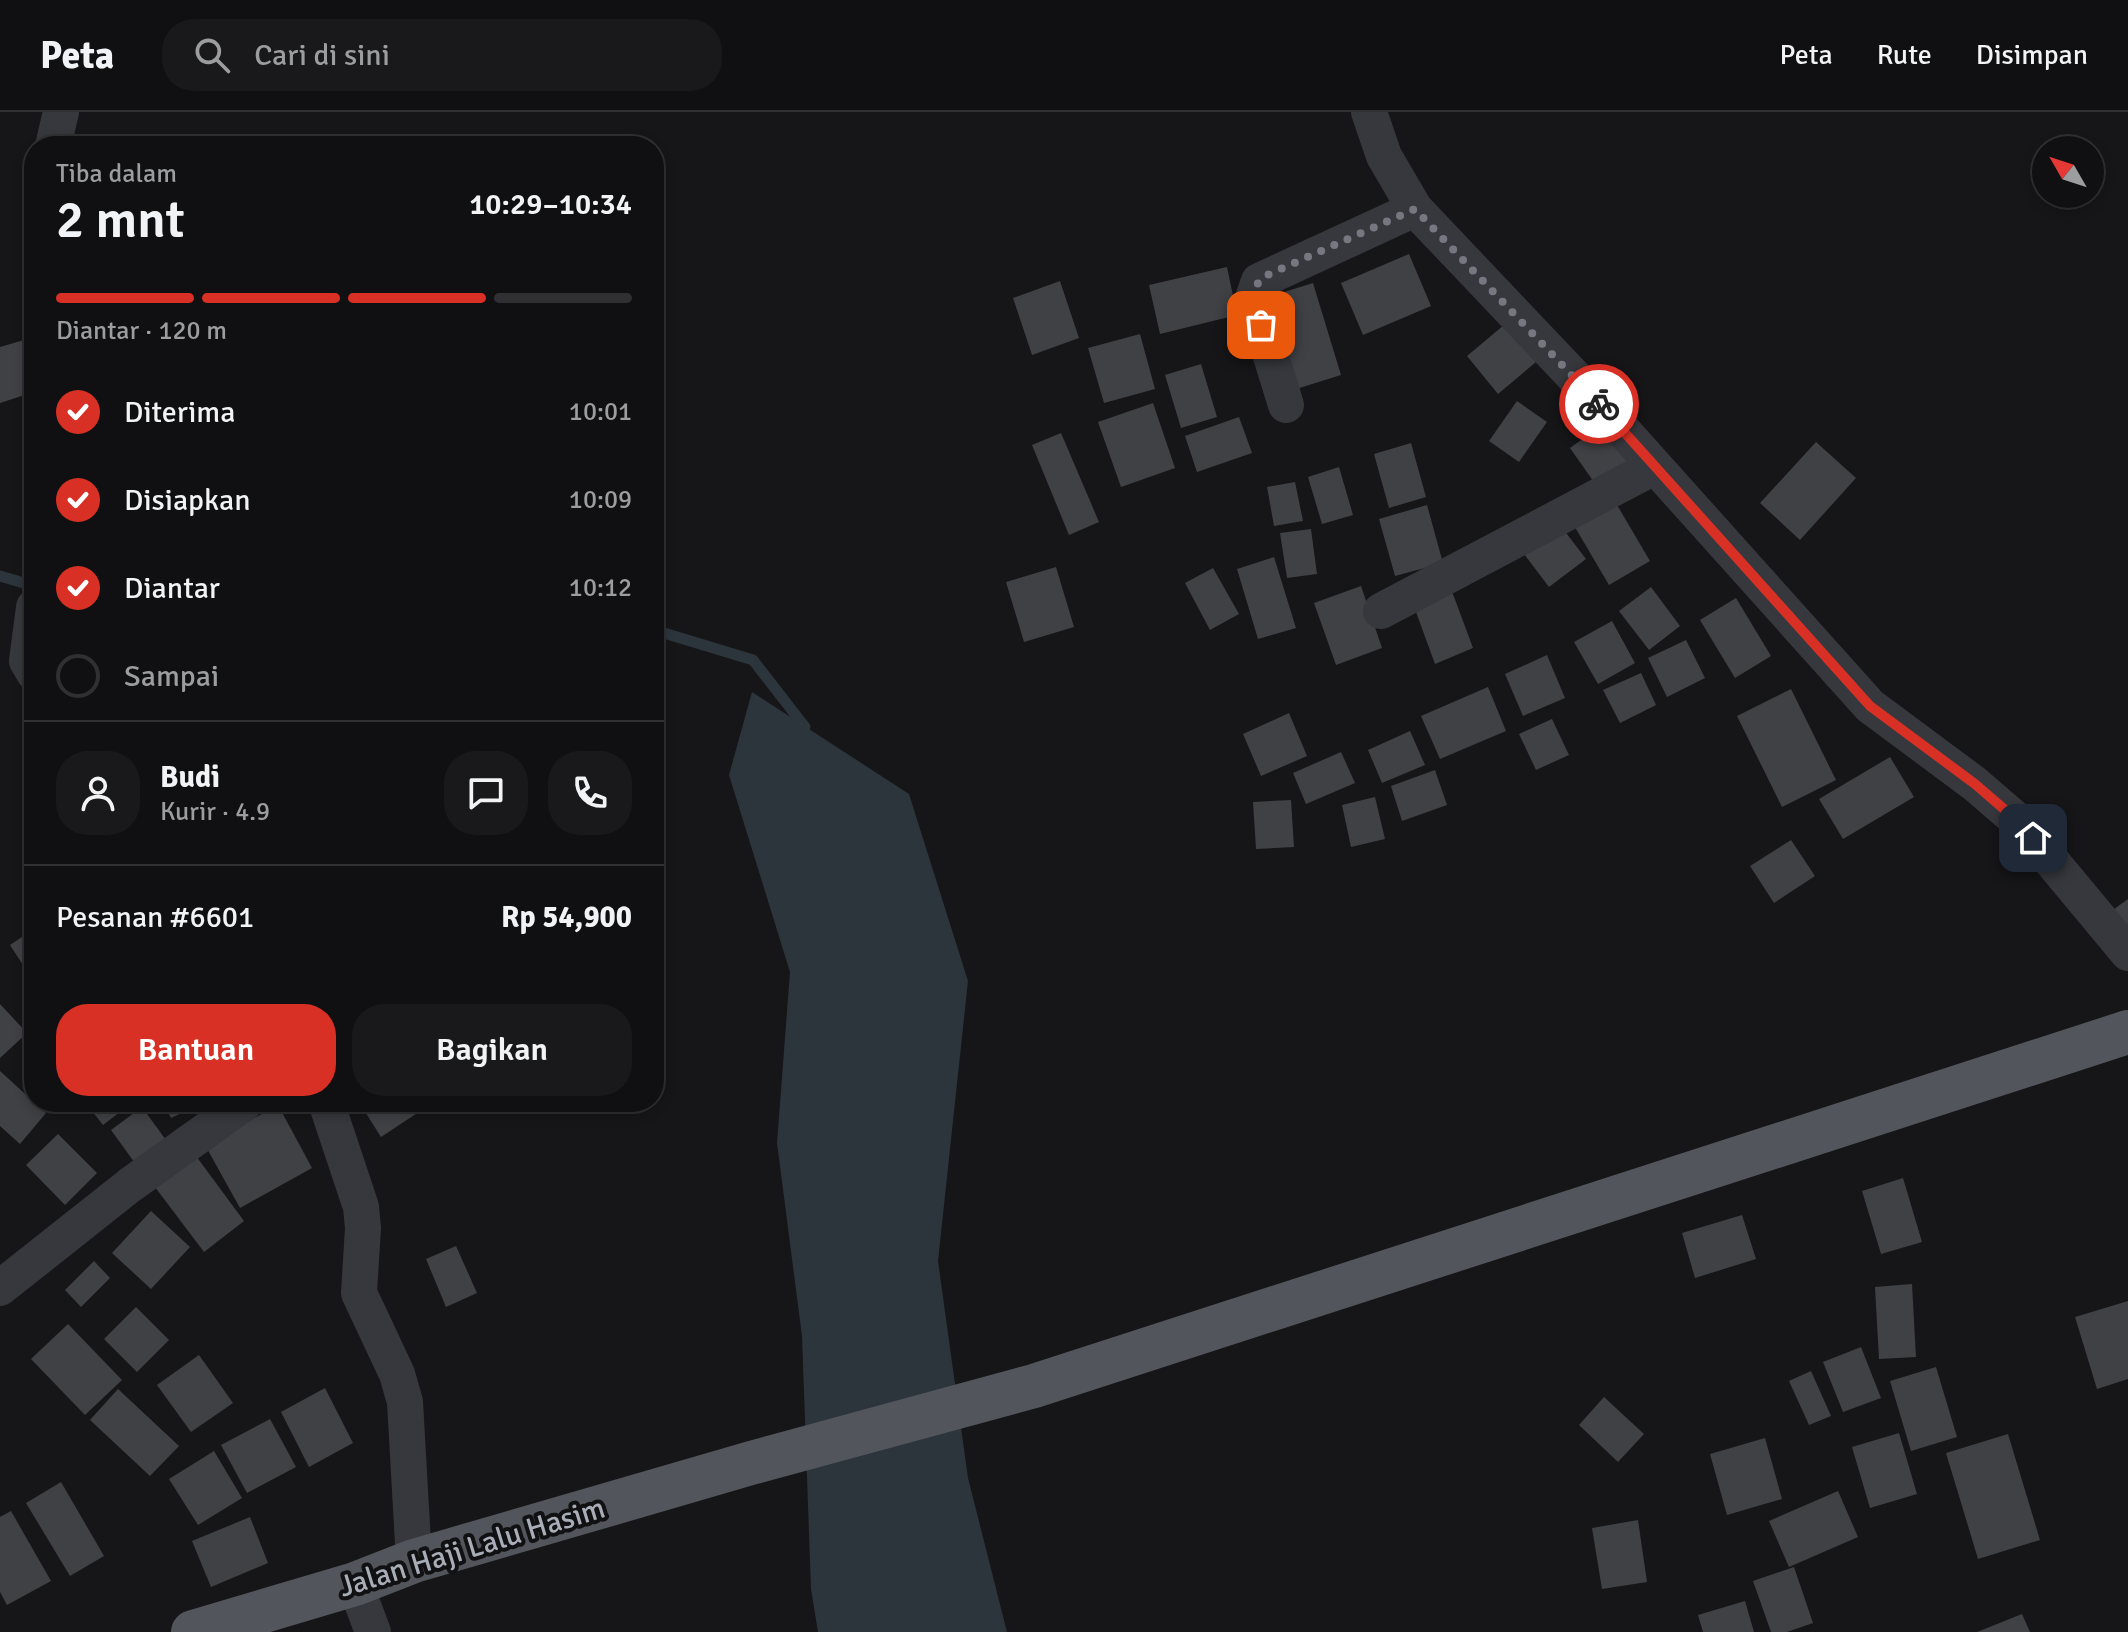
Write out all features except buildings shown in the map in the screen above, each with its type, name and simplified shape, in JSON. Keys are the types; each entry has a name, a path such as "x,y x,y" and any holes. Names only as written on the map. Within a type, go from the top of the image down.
{"main road":[{"name":"Jalan Haji Lalu Hasim","path":"193,1632 282,1620 355,1584 414,1561 751,1463 1034,1386 2128,1032"}],"street":[{"path":"55,136 61,112"},
{"path":"1369,112 1384,156 1415,209 1583,386 1870,706 1975,784 2019,822 2128,953"},
{"path":"1286,405 1253,298 1259,281 1415,209"},
{"path":"1381,611 1654,467"},
{"path":"0,1288 130,1185 232,1112"},
{"path":"329,1112 361,1207 363,1228 359,1293 397,1374 405,1402 414,1561"},
{"path":"355,1584 373,1632"}],"shaded area":[{"path":"752,692 909,794 968,981 938,1261 968,1478 1007,1632 818,1632 811,1589 802,1336 777,1143 790,972 729,775"}],"waterway":[{"path":"0,576 24,583"},
{"path":"664,633 753,660 805,727"}],"way so far":[{"path":"1261,325 1253,298 1254,290 1263,277 1415,209 1599,404"}],"route":[{"path":"1599,404 1870,706 1975,784 2033,838"}]}
